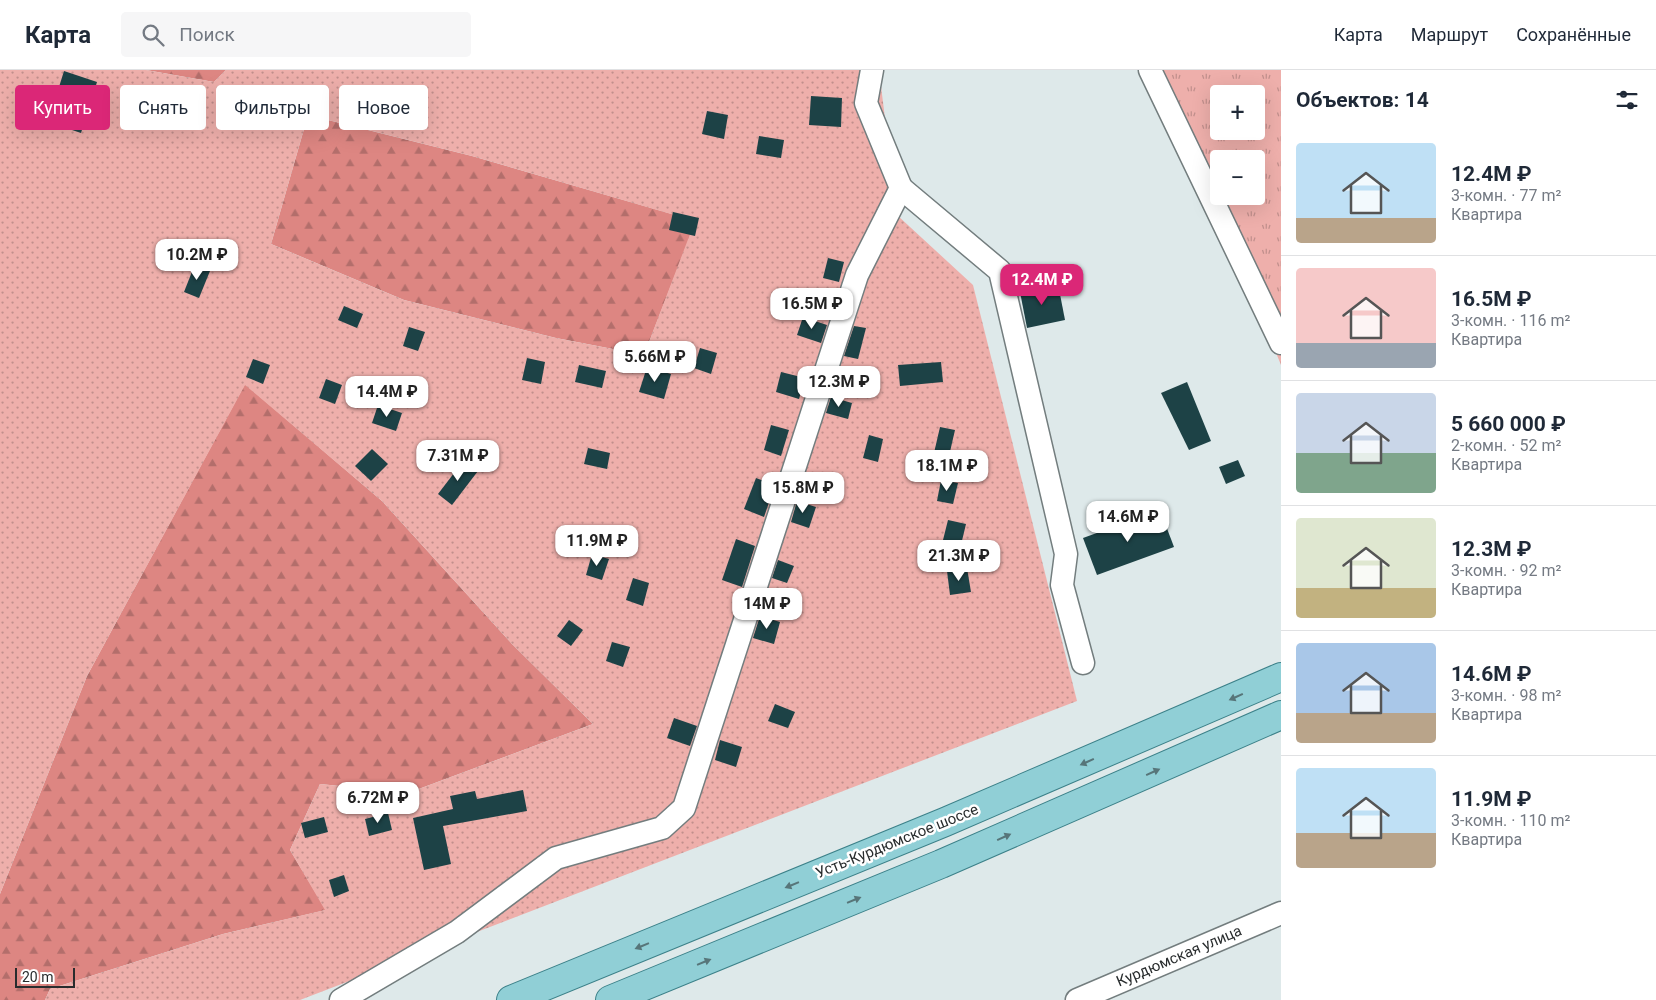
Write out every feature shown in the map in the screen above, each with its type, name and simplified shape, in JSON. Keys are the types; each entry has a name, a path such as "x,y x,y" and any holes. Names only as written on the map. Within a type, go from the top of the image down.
{"main road":[{"name":"Усть-Курдюмское шоссе","path":"511,1000 954,818 1281,677"},
{"path":"610,1000 941,864 1281,715"}],"street":[{"path":"872,70 866,103 901,188 1000,270 1066,554 1062,585 1083,663"},
{"path":"1150,70 1281,343"},
{"path":"342,1000 457,932 556,858 662,828 684,808 857,275 901,188"},
{"name":"Курдюмская улица","path":"1077,1000 1281,913"}],"green space":[{"path":"0,70 146,70 214,82 226,70 879,70 897,215 973,285 1077,701 300,1000 45,1000 50,989 223,934 325,910 290,850 320,784 408,793 593,724 512,644 382,501 245,385 87,676 0,894","holes":["216,85 329,85 329,120 339,123 339,85 428,85 428,130 368,130 472,156 695,221 644,355 556,338 404,300 271,244 304,130 216,130"]},
{"path":"146,70 226,70 214,82"},
{"path":"1161,70 1281,70 1281,365 1216,205 1265,205 1265,150 1210,150 1210,190"},
{"path":"329,120 339,123 339,130 368,130 472,156 696,221 644,355 556,338 404,300 271,244 304,130 329,130"},
{"path":"245,384 382,501 512,644 593,724 408,793 320,784 290,850 326,910 223,934 50,989 45,1000 0,1000 0,894 87,676"}],"building":[{"path":"64,71 97,82 96,85 60,85"},
{"path":"811,96 842,98 841,127 809,125"},
{"path":"707,111 728,115 724,139 702,134"},
{"path":"759,136 784,140 781,158 756,154"},
{"path":"673,212 699,218 695,236 669,230"},
{"path":"828,258 844,262 839,282 823,278"},
{"path":"195,264 210,271 199,298 184,292"},
{"path":"1058,284 1065,320 1027,328 1020,292"},
{"path":"344,306 363,314 357,328 338,320"},
{"path":"803,317 827,325 821,343 797,335"},
{"path":"854,326 866,328 858,359 844,356"},
{"path":"409,327 425,332 418,351 403,346"},
{"path":"700,348 717,353 711,374 694,368"},
{"path":"527,358 545,362 541,384 522,380"},
{"path":"253,359 270,365 263,384 246,377"},
{"path":"941,362 943,382 900,386 898,365"},
{"path":"579,365 606,371 602,388 575,382"},
{"path":"647,367 671,374 664,399 639,392"},
{"path":"781,372 805,378 799,399 776,392"},
{"path":"326,379 342,385 335,404 319,398"},
{"path":"1187,382 1211,441 1189,450 1161,393"},
{"path":"831,397 852,403 848,419 826,413"},
{"path":"378,405 402,413 396,431 372,423"},
{"path":"771,425 789,430 781,456 764,450"},
{"path":"940,427 955,430 949,456 934,453"},
{"path":"869,435 883,439 878,462 863,458"},
{"path":"588,448 610,453 607,469 584,464"},
{"path":"372,449 388,464 371,481 355,466"},
{"path":"464,460 478,471 452,505 438,494"},
{"path":"1238,460 1245,476 1226,484 1219,467"},
{"path":"756,478 775,485 764,517 744,509"},
{"path":"941,480 958,483 953,504 937,501"},
{"path":"797,501 816,507 809,528 791,522"},
{"path":"1160,510 1174,547 1097,575 1083,538"},
{"path":"948,520 966,524 960,549 942,544"},
{"path":"736,539 755,546 742,587 722,580"},
{"path":"592,554 609,559 602,580 586,575"},
{"path":"778,560 794,566 787,583 772,578"},
{"path":"967,568 971,592 950,595 947,571"},
{"path":"633,578 649,583 643,606 626,600"},
{"path":"760,616 780,622 774,644 753,638"},
{"path":"569,620 583,630 571,646 557,636"},
{"path":"612,642 630,647 623,667 606,661"},
{"path":"775,704 795,712 788,728 768,721"},
{"path":"674,718 697,726 690,746 667,738"},
{"path":"720,740 742,747 736,767 715,760"},
{"path":"523,790 527,811 443,826 451,864 424,870 413,818 453,809 450,796 475,791 477,799"},
{"path":"388,813 392,830 369,836 365,819"},
{"path":"324,817 328,832 305,838 301,823"},
{"path":"344,875 349,891 334,897 329,880"}]}
